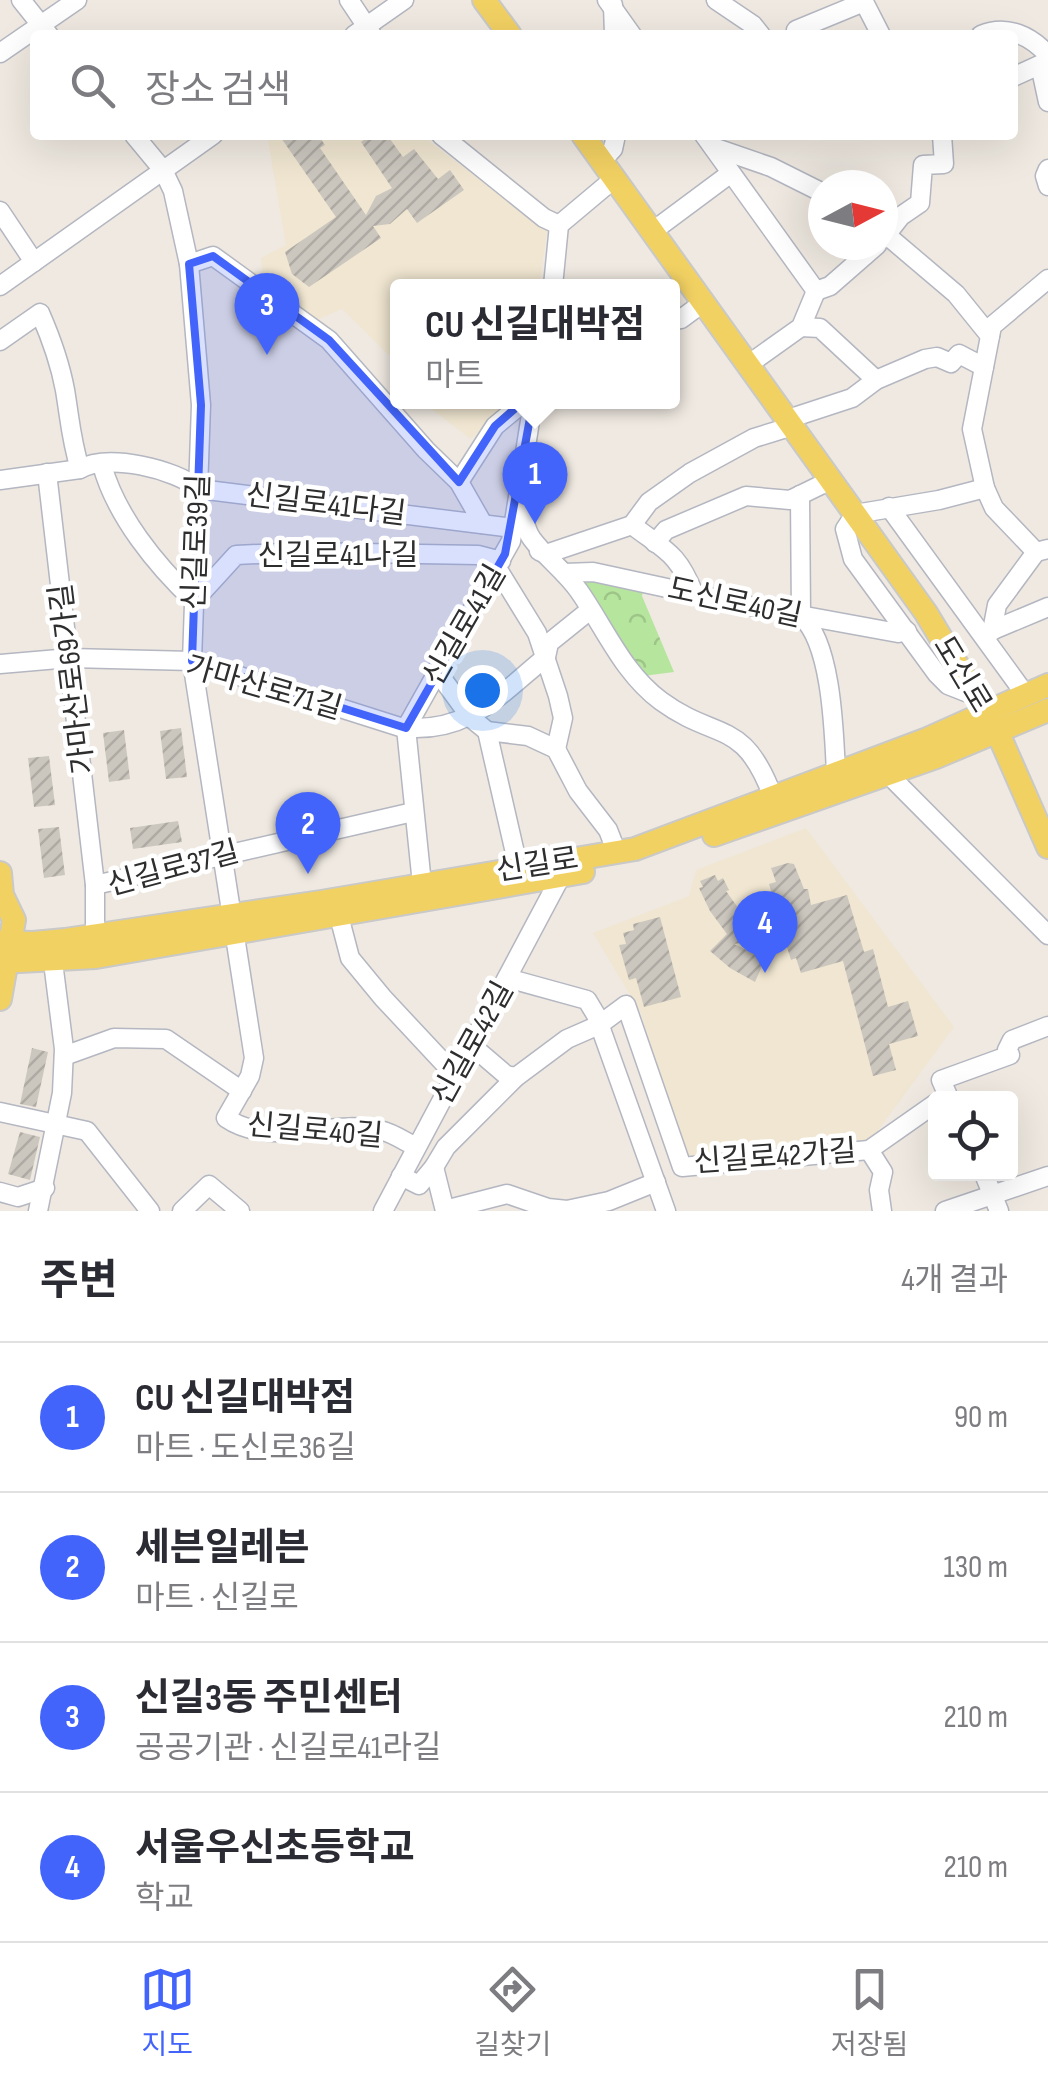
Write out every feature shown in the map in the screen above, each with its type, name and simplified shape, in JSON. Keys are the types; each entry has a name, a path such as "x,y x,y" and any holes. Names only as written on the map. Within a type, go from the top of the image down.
{"main road":[{"path":"484,0 506,30"},
{"name":"도신로","path":"587,140 926,613 998,733 1048,847"},
{"name":"신길로","path":"5,953 54,962 96,957 422,884 651,844 836,774 981,704 1048,686"},
{"name":"신길로","path":"5,953 96,935 339,916 655,856 888,774 1048,710"},
{"path":"0,999 5,953 14,920 1,889"}],"street":[{"path":"21,0 45,30 77,0"},
{"path":"349,0 364,30"},
{"path":"367,30 404,0"},
{"path":"716,0 758,30"},
{"path":"796,30 863,1 878,30"},
{"path":"611,3 614,30"},
{"path":"611,3 629,30"},
{"path":"1018,35 1033,38 1046,60 1048,102"},
{"path":"0,53 30,38"},
{"path":"1018,74 1046,60"},
{"path":"138,140 163,170"},
{"path":"0,286 206,140"},
{"path":"448,140 544,218 559,225"},
{"path":"554,279 559,225 609,170 615,140"},
{"path":"898,219 920,203 922,165 944,164 942,140"},
{"path":"708,141 816,292"},
{"path":"708,141 808,186"},
{"path":"1048,169 1048,186"},
{"name":"신길로39길","path":"163,170 173,191 189,264 201,406 192,661 235,924"},
{"path":"653,231 731,173"},
{"path":"0,212 34,262"},
{"path":"898,250 956,294 990,336"},
{"path":"189,264 213,256 330,340 390,409"},
{"path":"749,364 801,326 816,292 830,286 858,260"},
{"path":"1042,551 994,508 985,488 972,429 992,326 1048,279"},
{"path":"680,320 704,302"},
{"path":"0,341 40,313 56,352 65,391 68,432 80,469"},
{"path":"801,326 820,328 876,380"},
{"path":"546,554 632,526 650,502 690,473 754,438 852,398 876,380 925,359 937,357 950,364 959,354 984,367"},
{"path":"390,409 459,482 483,524"},
{"path":"459,482 495,426 516,409"},
{"name":"신길로41길","path":"533,409 512,534 406,728 434,728 471,718 546,657 550,643 590,610"},
{"name":"신길로41다길","path":"0,480 87,465 135,464 184,476 198,489 483,524 512,534 546,554"},
{"path":"102,465 109,490 150,553 194,601"},
{"name":"가마산로69가길","path":"47,474 95,886"},
{"path":"656,543 666,530 746,496 790,500 831,480"},
{"path":"981,704 948,686 850,553 844,529 855,514 985,488"},
{"path":"800,495 801,616 812,626 830,692 836,774"},
{"path":"518,498 530,536 564,573 615,650 662,702 734,736 754,755 773,797"},
{"path":"888,507 986,633 1025,694"},
{"path":"632,526 673,554 684,567 694,594"},
{"name":"도신로","path":"986,633 996,605 1042,551"},
{"name":"신길로41나길","path":"194,601 236,555 458,555 499,564"},
{"path":"499,564 546,657 563,718 556,748"},
{"name":"도신로40길","path":"564,573 592,572 801,616 898,633 907,631"},
{"path":"986,633 1048,606"},
{"name":"가마산로71길","path":"0,664 70,658 192,661 406,728"},
{"path":"436,670 471,718 487,730 528,736 556,748 578,791 608,830 617,852"},
{"path":"406,728 422,884"},
{"path":"487,730 518,866"},
{"path":"888,774 1048,935"},
{"name":"신길로37길","path":"96,935 95,886 413,812"},
{"name":"신길로42길","path":"386,1210 400,1176 561,876"},
{"path":"339,916 350,958 455,1075"},
{"name":"신길로40길","path":"235,924 254,1058 242,1091 226,1118 238,1126 271,1132 332,1127 378,1130 416,1147"},
{"path":"38,1211 57,1124 64,1056 54,962"},
{"name":"신길로42가길","path":"508,978 586,1000 599,1025 666,1211"},
{"name":"신길로42가길","path":"599,1025 626,1005 682,1168 869,1150 928,1110"},
{"path":"400,1176 419,1185 446,1147 516,1076 567,1039 599,1025"},
{"name":"신길로42가길","path":"943,1091 941,1080 1010,1055 1007,1050 1012,1040 1048,1026"},
{"path":"64,1056 114,1038 166,1039 242,1091"},
{"path":"472,1045 506,1076 516,1076"},
{"path":"0,1112 87,1131 150,1211"},
{"path":"869,1150 882,1172 882,1211"},
{"path":"434,1167 445,1210 507,1194 567,1210 609,1201 656,1182"},
{"path":"945,1211 996,1203 1048,1176"},
{"path":"182,1211 209,1185 240,1211"},
{"path":"0,1192 18,1197 45,1188"}],"highlighted area":[{"path":"213,256 329,340 459,482 495,426 535,391 505,554 406,728 192,661 201,405 189,264"}],"shaded area":[{"path":"268,140 428,140 547,231 540,279 390,279 390,356 342,309 310,323 264,290 261,258 286,245"},
{"path":"431,409 502,409 471,439"},
{"path":"806,828 954,1027 871,1140 846,1151 683,1159 641,1013 593,933 689,896 696,870"}],"green space":[{"path":"571,576 644,587 642,596 674,672 643,676"}],"building":[{"path":"282,140 322,140 325,145 320,148 366,215 376,196 392,188 361,142 364,140 391,140 403,157 414,149 438,179 450,170 464,190 417,223 407,209 390,224 373,226 381,238 309,287 292,274 285,252 336,217"},
{"path":"181,728 187,777 166,779 160,731"},
{"path":"124,730 130,779 109,782 103,733"},
{"path":"49,756 55,805 34,807 28,758"},
{"path":"178,821 182,842 133,849 130,828"},
{"path":"59,827 65,875 44,878 38,829"},
{"path":"794,864 804,889 808,889 811,905 847,895 864,952 873,949 888,1007 908,1001 918,1036 889,1044 896,1070 873,1076 843,961 801,973 796,958 791,960 782,931 776,932 771,916 778,914 769,884 776,882 771,868"},
{"path":"715,875 718,881 723,878 729,890 726,891 744,916 753,921 771,916 760,940 734,944 765,959 755,982 710,951 727,934 699,888 703,887 700,881"},
{"path":"660,917 681,997 644,1007 636,978 629,980 619,945 626,944 623,933 634,930 633,924"},
{"path":"32,1048 48,1052 36,1107 20,1104"},
{"path":"20,1132 40,1137 30,1180 8,1174"}],"place":[{"name":"신길3동 주민센터","path":"267,355"},
{"name":"CU 신길대박점","path":"535,524"},
{"name":"세븐일레븐","path":"308,874"},
{"name":"서울우신초등학교","path":"765,973"}]}
